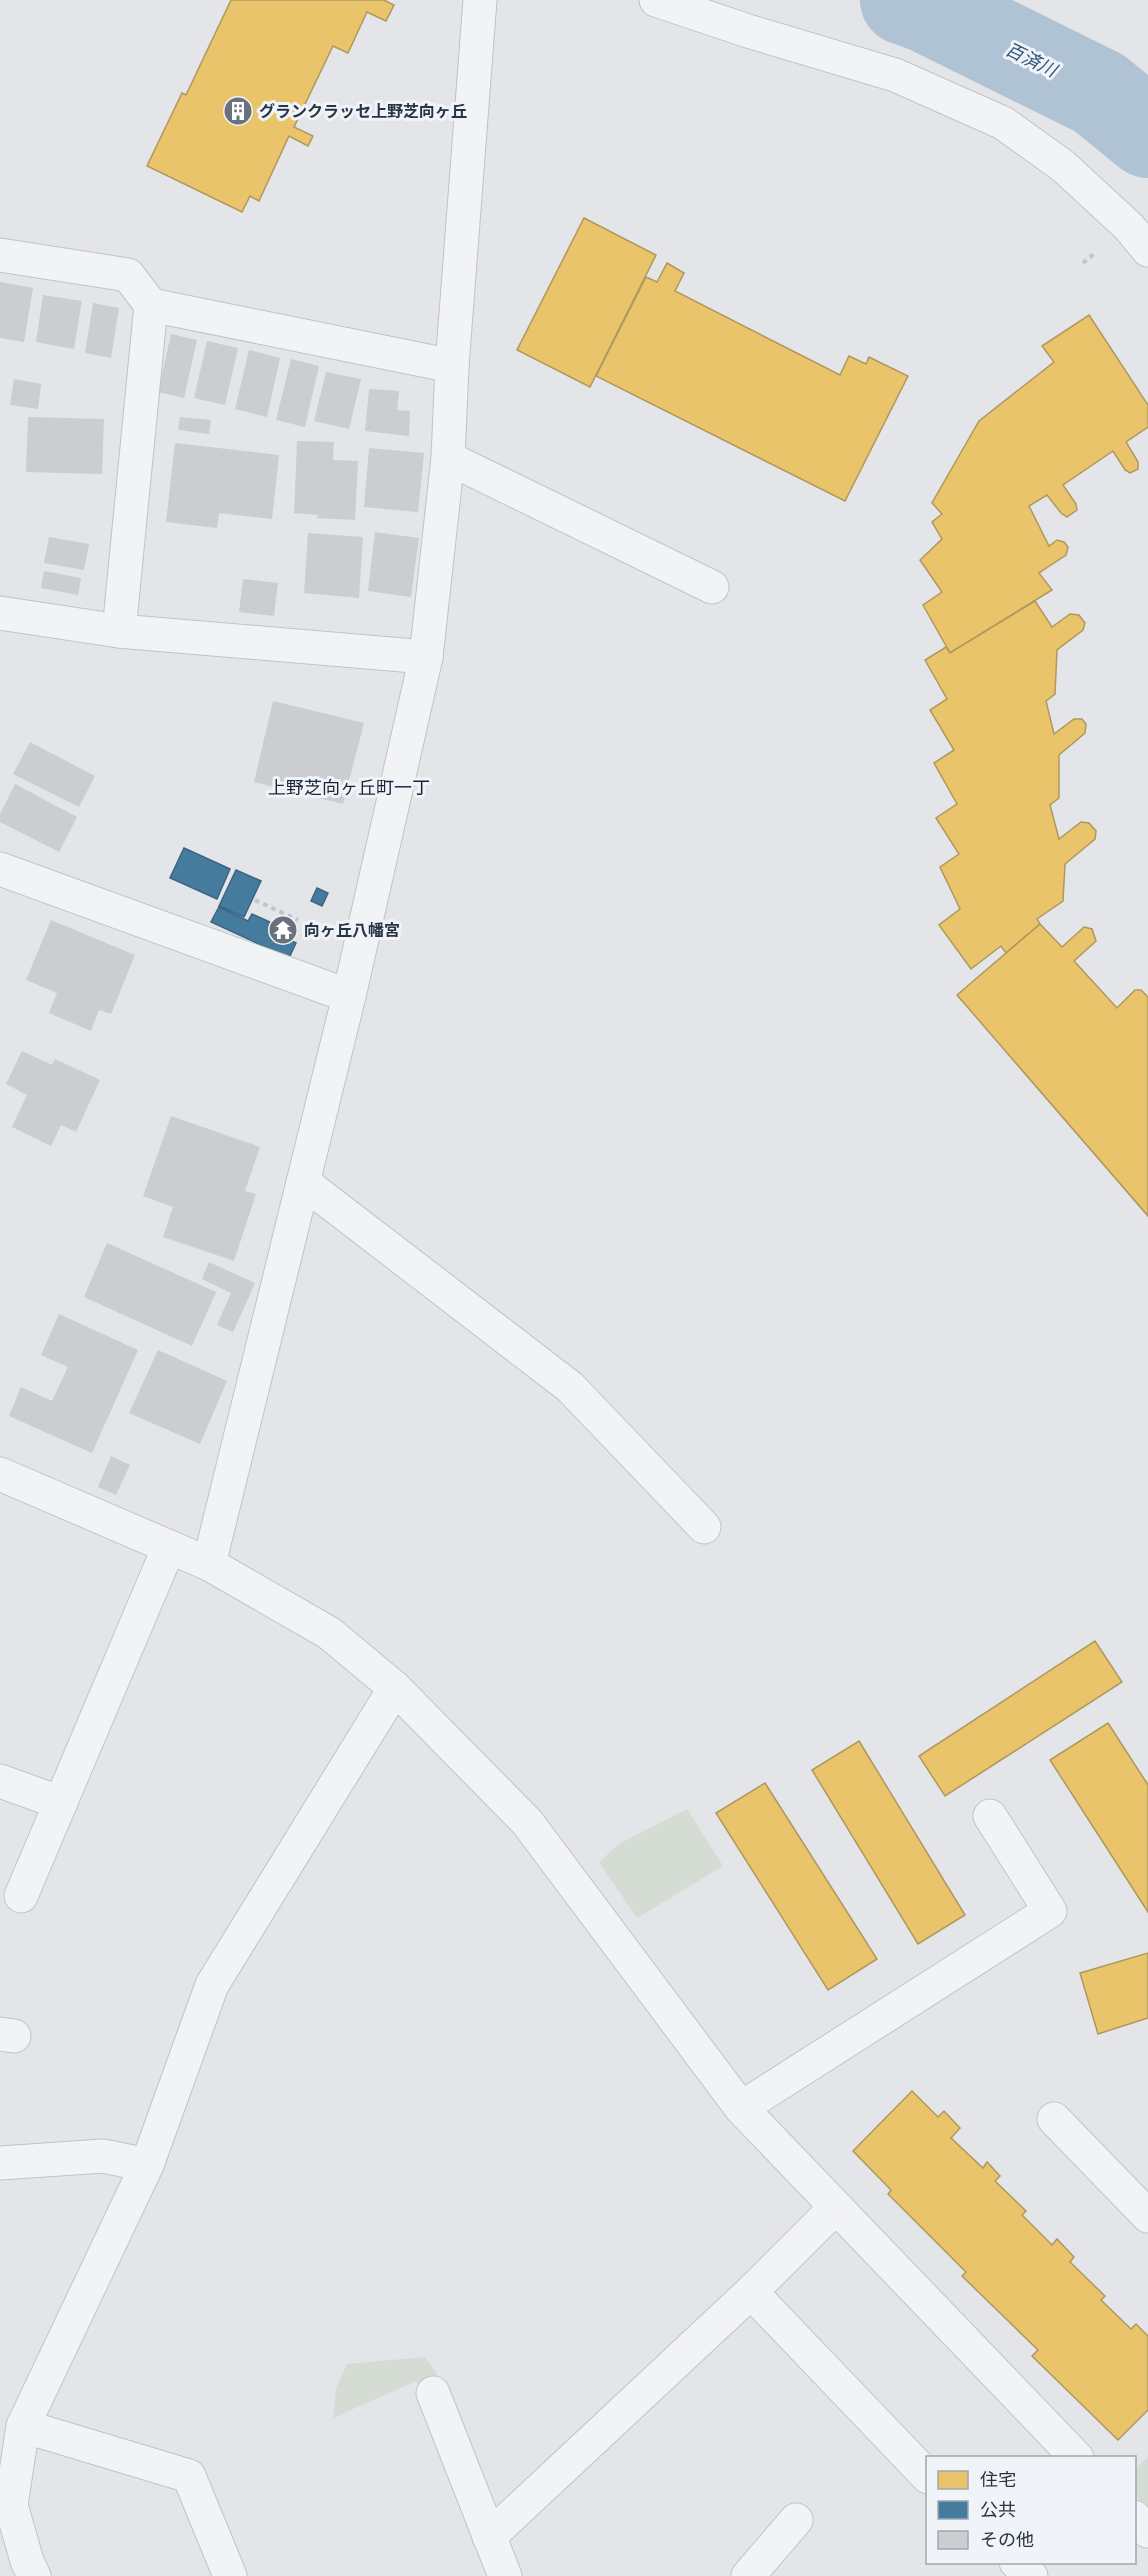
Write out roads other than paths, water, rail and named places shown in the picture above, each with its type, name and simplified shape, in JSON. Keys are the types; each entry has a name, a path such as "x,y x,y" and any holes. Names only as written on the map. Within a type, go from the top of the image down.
{"street":[{"path":"208,1564 348,996 426,657 448,458 452,366 480,0"},
{"path":"656,0 748,31 895,75 1003,123 1063,166 1129,227 1148,250"},
{"path":"0,255 128,275 151,305 452,366"},
{"path":"119,630 151,305"},
{"path":"448,458 712,587"},
{"path":"0,613 119,630 426,657"},
{"path":"0,869 348,996"},
{"path":"303,1182 570,1387 704,1527"},
{"path":"0,1474 208,1564 329,1633 395,1688 527,1822 741,2108 1076,2456"},
{"path":"21,1896 169,1547"},
{"path":"34,2576 27,2561 11,2505 23,2426 147,2165 212,1985 395,1688"},
{"path":"0,1781 61,1803"},
{"path":"741,2108 1050,1911 990,1816"},
{"path":"1054,2119 1148,2216"},
{"path":"0,2163 103,2156 147,2165"},
{"path":"489,2537 752,2292 836,2207"},
{"path":"752,2292 926,2476"},
{"path":"433,2393 505,2576"},
{"path":"23,2426 189,2476 230,2576"},
{"path":"1136,2519 1148,2531"},
{"path":"748,2576 796,2520"},
{"path":"1018,2564 1031,2576"}],"waterway":[{"name":"百済川","path":"905,0 925,7 1099,93 1148,133"}],"place":[{"name":"グランクラッセ上野芝向ヶ丘","path":"238,111"},
{"name":"向ヶ丘八幡宮","path":"283,930"}],"district":[{"name":"上野芝向ヶ丘町一丁","path":"349,788"}]}
